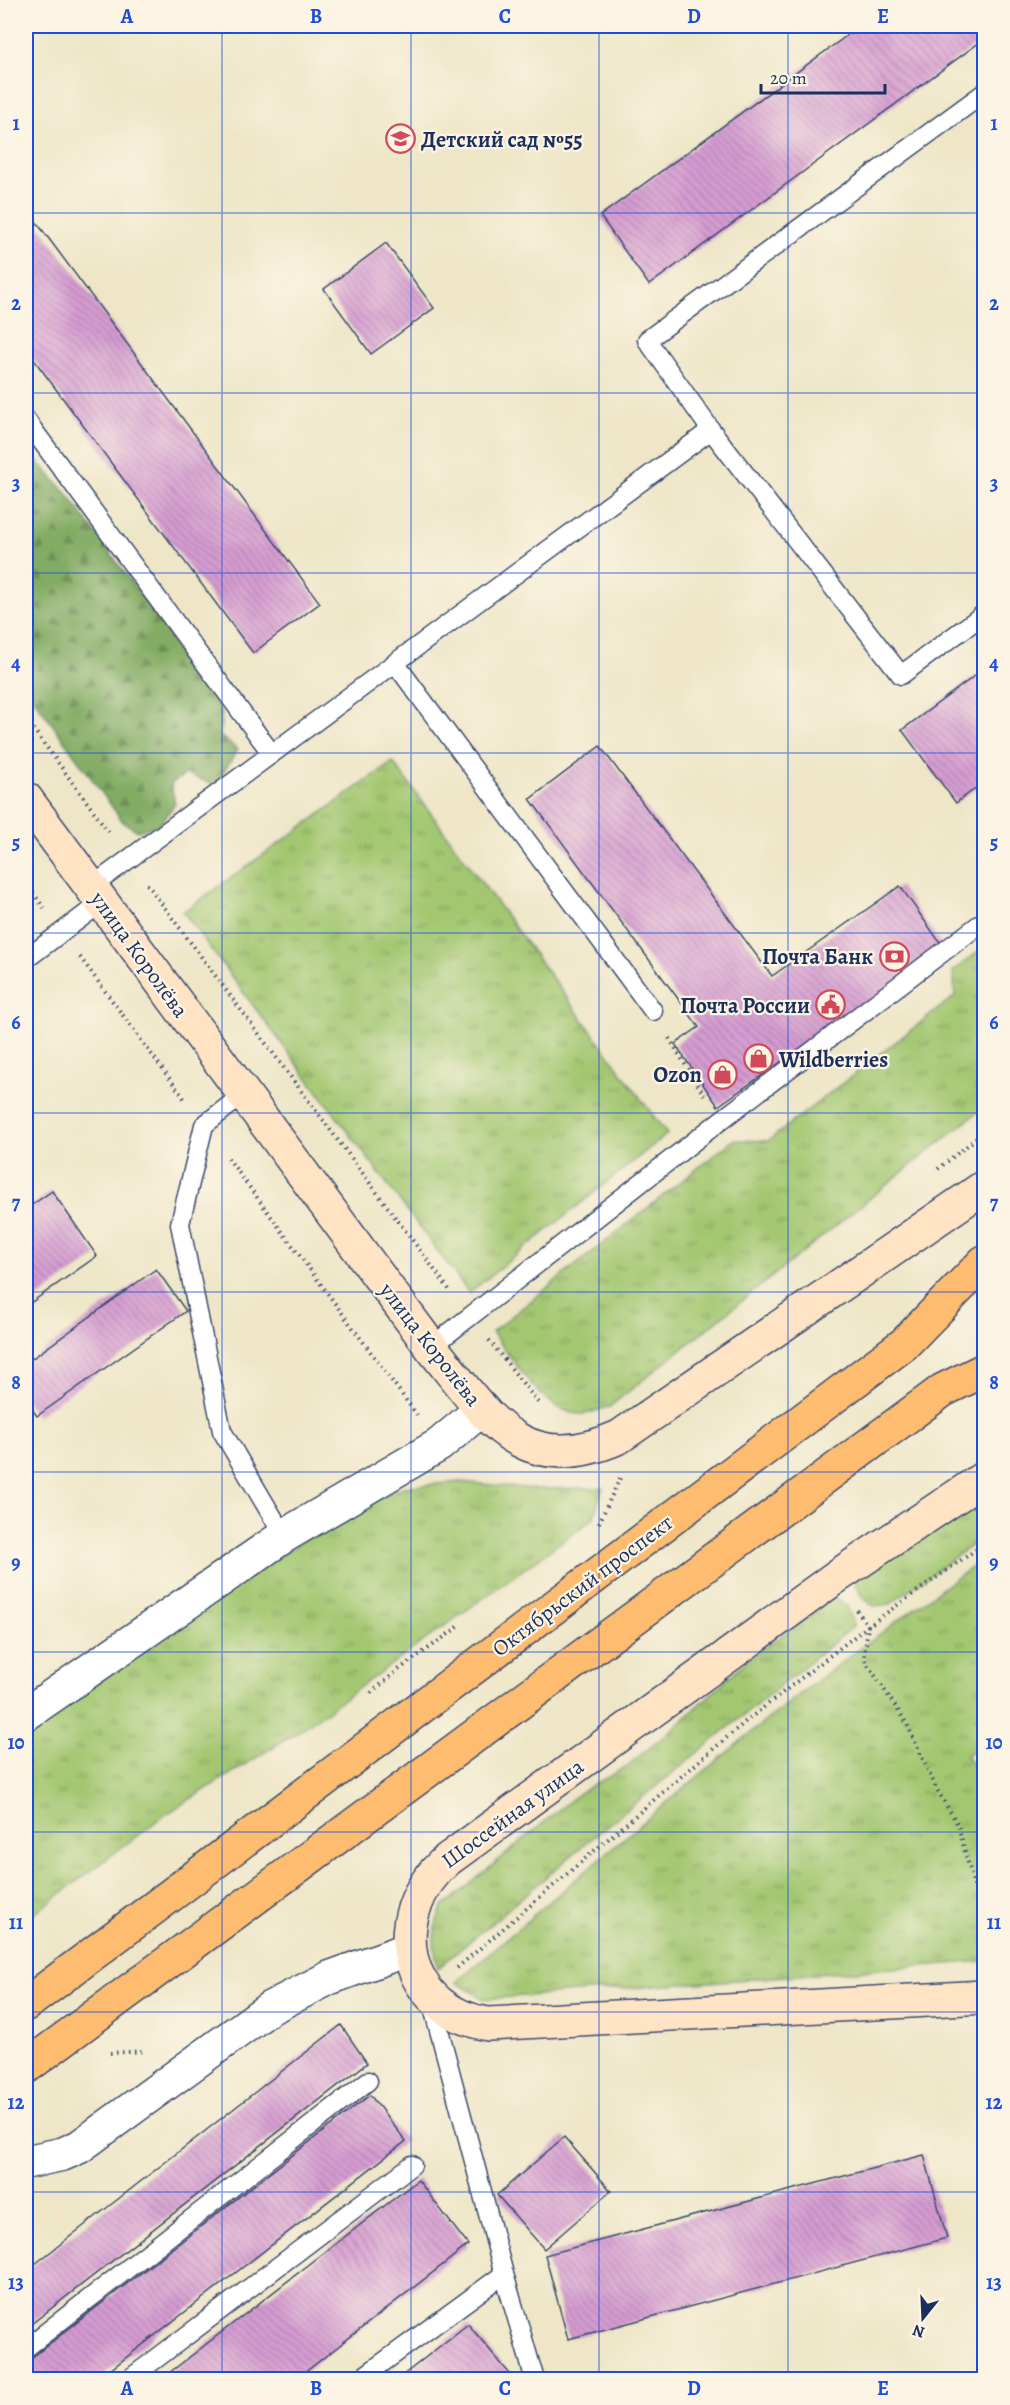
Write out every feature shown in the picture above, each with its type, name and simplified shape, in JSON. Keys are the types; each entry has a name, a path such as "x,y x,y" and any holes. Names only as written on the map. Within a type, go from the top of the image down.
{"main road":[{"name":"улица Королёва","path":"26,799 431,1347 501,1430 519,1441 538,1448 559,1451 580,1450 600,1445 640,1424 984,1187"},
{"path":"952,1208 963,1206 984,1213"},
{"name":"Октябрьский проспект","path":"26,2004 904,1344 984,1262"},
{"path":"26,2067 933,1398 984,1370"},
{"name":"Шоссейная улица","path":"984,1478 836,1576 447,1860 426,1880 412,1905 408,1927 409,1949 418,1976 429,1992 461,2017 474,2022 502,2025 984,1997"}],"street":[{"path":"26,1714 284,1536 439,1445 482,1409"},
{"path":"26,2162 63,2154 79,2147 270,2008 329,1978 409,1949"}],"lane":[{"path":"984,93 646,340 711,430 901,675 984,614"},
{"path":"26,420 272,754"},
{"path":"26,959 62,932 129,859 711,430"},
{"path":"395,663 653,1011"},
{"path":"431,1347 720,1121 984,921"},
{"path":"243,1094 204,1125 180,1224 222,1431 284,1536"},
{"path":"429,1992 504,2274 535,2379"},
{"path":"26,2348 368,2081"},
{"path":"128,2379 412,2164"},
{"path":"359,2379 504,2274"}],"path":[{"path":"26,719 469,1315 546,1412"},
{"path":"26,883 439,1445"},
{"path":"653,1011 720,1121"},
{"path":"595,1530 613,1494 640,1424"},
{"path":"429,1992 745,1722 868,1626 984,1544"},
{"path":"370,1694 397,1671 463,1624"},
{"path":"868,1626 864,1659 907,1724 936,1788 958,1825 984,1914"}],"green space":[{"path":"26,449 66,492 195,670 222,713 220,736 238,750 215,785 186,774 171,784 175,804 159,825 138,831 123,822 26,688"},
{"path":"393,762 667,1134 469,1293 183,912"},
{"path":"984,947 984,1107 609,1407 581,1414 568,1412 555,1405 530,1383 492,1332 733,1140 768,1141 955,996 953,971"},
{"path":"984,1479 984,1536 890,1604 874,1606 862,1597 854,1580"},
{"path":"460,1482 536,1489 603,1488 593,1519 299,1731 163,1816 26,1920 26,1734 217,1596 347,1512 403,1487"},
{"path":"984,1558 984,1742 966,1756 984,1781 984,1961 484,1999 456,1982 758,1727"},
{"path":"834,1598 847,1606 854,1626 603,1829 438,1968 434,1936 437,1921 444,1906 579,1793 626,1767 681,1722 746,1661"}],"building":[{"path":"860,26 984,26 984,39 649,285 600,216"},
{"path":"26,208 320,603 253,653 26,349"},
{"path":"386,243 434,308 371,354 324,289"},
{"path":"984,669 984,782 956,803 902,730"},
{"path":"600,746 772,976 900,886 944,948 718,1106 675,1044 699,1027 530,799"},
{"path":"52,1191 97,1256 26,1306 26,1209"},
{"path":"156,1269 186,1311 37,1416 26,1401 26,1363"},
{"path":"341,2025 367,2063 26,2328 26,2271"},
{"path":"370,2095 406,2141 97,2380 26,2380 26,2362"},
{"path":"564,2137 611,2191 544,2249 497,2195"},
{"path":"924,2155 947,2238 568,2339 545,2255"},
{"path":"418,2180 468,2245 295,2380 160,2380"},
{"path":"468,2324 515,2380 397,2380"}],"place":[{"name":"Детский сад №55","path":"400,139"},
{"name":"Почта Банк","path":"894,956"},
{"name":"Почта России","path":"831,1005"},
{"name":"Wildberries","path":"758,1059"},
{"name":"Ozon","path":"723,1074"}]}
